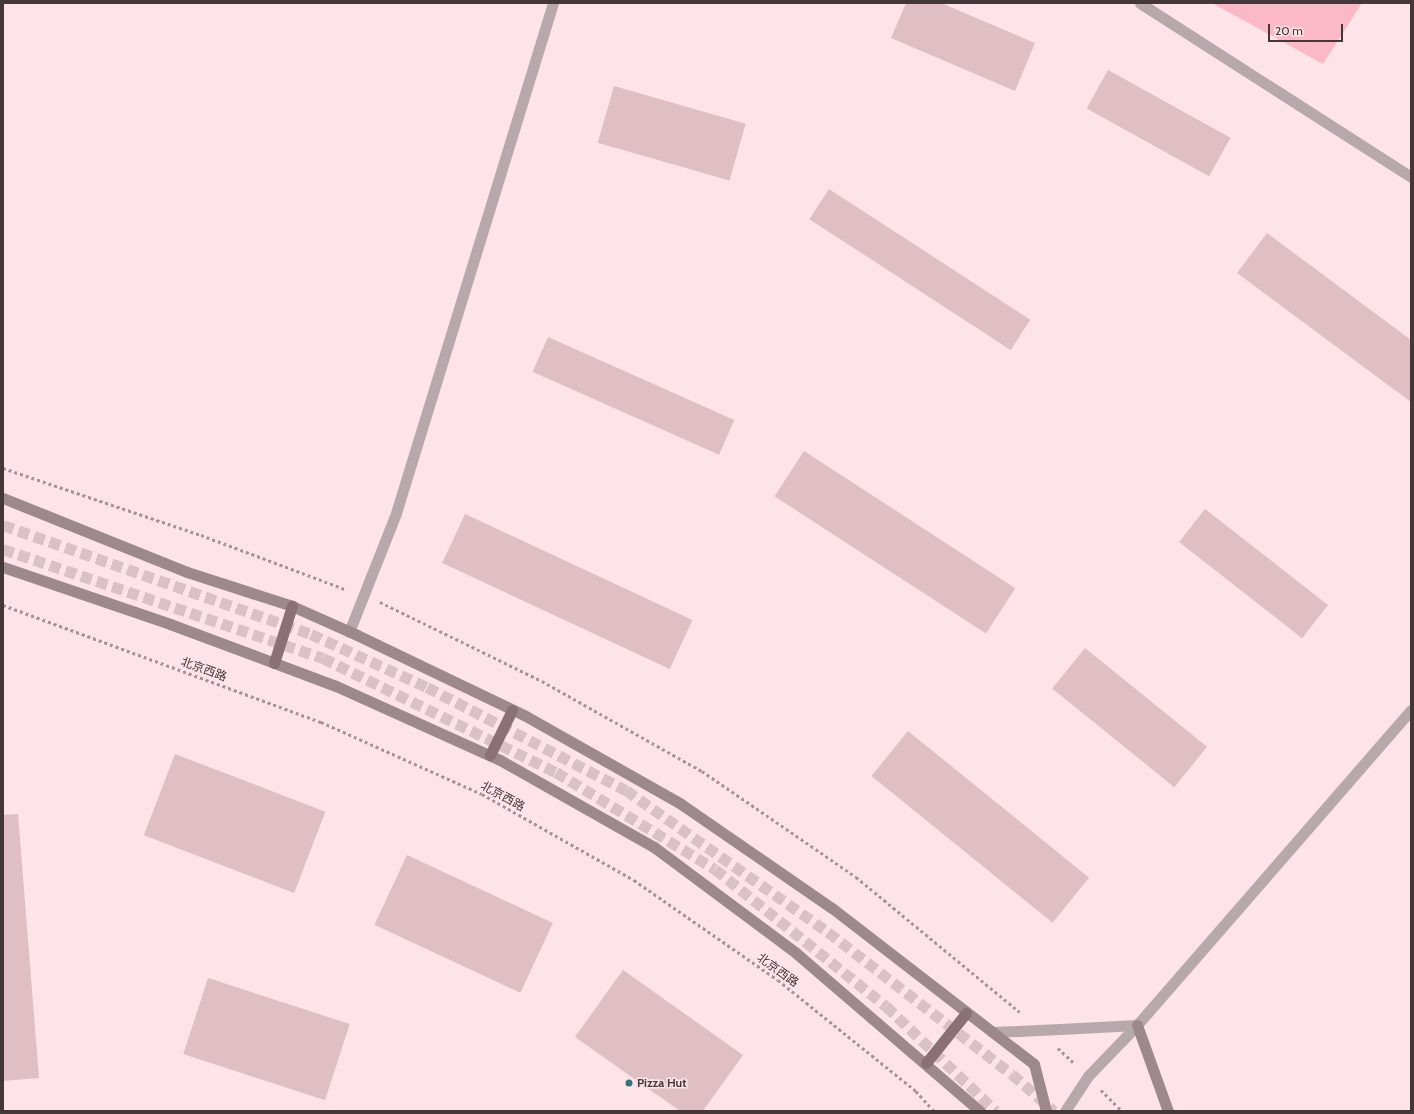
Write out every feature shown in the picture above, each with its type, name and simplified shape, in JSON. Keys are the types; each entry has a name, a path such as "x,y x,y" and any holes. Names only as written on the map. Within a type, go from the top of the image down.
{"main road":[{"path":"3,498 187,572 292,606 512,710 681,804 832,908 1034,1064 1046,1111"},
{"path":"3,568 336,686 490,755 654,847 796,953 926,1063 980,1111"},
{"path":"274,663 292,606"},
{"path":"490,755 512,710"},
{"path":"926,1063 966,1013"},
{"path":"1137,1025 1168,1111"}],"street":[{"path":"349,632 396,512 553,3"},
{"path":"1140,3 1411,177"},
{"path":"1065,1111 1088,1076 1137,1025 1411,710"},
{"path":"992,1032 1137,1025"}],"path":[{"name":"北京西路","path":"3,605 321,722 482,794 634,880 778,980 916,1091 934,1111"}],"shaded area":[{"path":"1212,3 1362,3 1323,64"}],"building":[{"path":"906,3 941,3 1035,43 1015,91 891,38"},
{"path":"1108,70 1230,138 1209,176 1087,108"},
{"path":"614,86 746,124 729,180 598,143"},
{"path":"829,189 1030,320 1011,350 809,219"},
{"path":"1267,233 1411,340 1411,402 1237,273"},
{"path":"548,337 734,420 719,455 533,372"},
{"path":"804,451 1015,588 986,634 775,496"},
{"path":"1205,509 1328,605 1302,638 1179,542"},
{"path":"465,514 692,620 670,669 442,563"},
{"path":"1085,648 1207,747 1174,787 1052,688"},
{"path":"908,731 1089,878 1053,923 871,776"},
{"path":"175,754 325,812 294,893 144,835"},
{"path":"18,814 39,1078 3,1081 3,815"},
{"path":"407,855 553,923 520,993 374,925"},
{"path":"623,970 743,1055 703,1111 680,1111 575,1037"},
{"path":"208,978 350,1024 325,1100 183,1054"}],"tunnel":[{"path":"3,525 311,634 427,687 626,790 828,932 1012,1074 1054,1111"},
{"path":"3,549 323,658 556,772 715,869 886,1006 996,1111"}],"place":[{"name":"Pizza Hut","path":"629,1083"}]}
